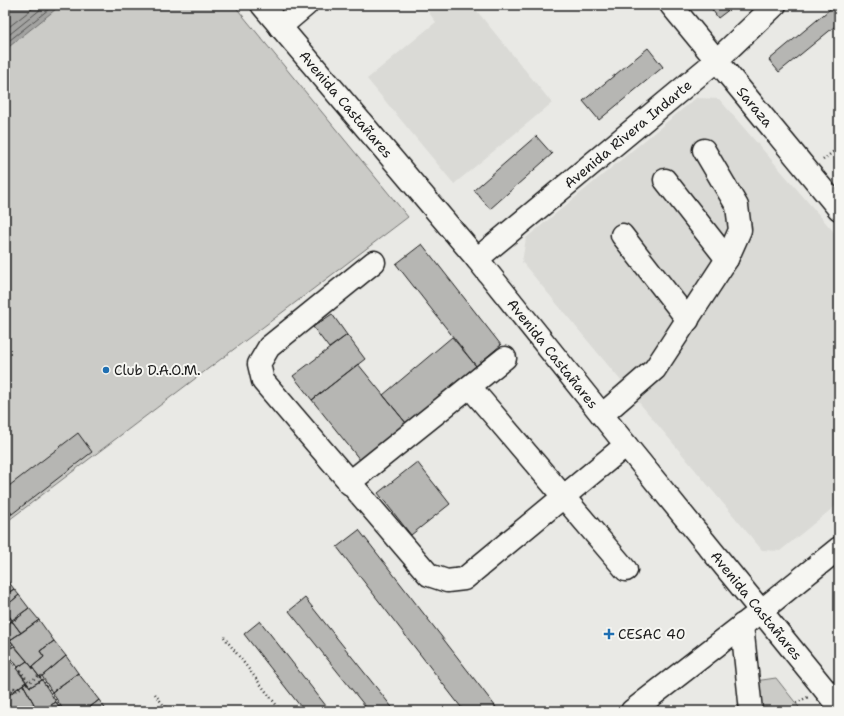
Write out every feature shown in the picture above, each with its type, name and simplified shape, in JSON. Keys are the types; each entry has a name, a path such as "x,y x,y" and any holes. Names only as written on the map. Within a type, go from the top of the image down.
{"street":[{"name":"Avenida Castañares","path":"262,5 477,259 839,707"},
{"path":"280,27 306,5"},
{"name":"Saraza","path":"671,5 839,209"},
{"name":"Avenida Rivera Indarte","path":"477,259 717,60 775,5"},
{"path":"602,415 655,369 728,259 740,230 737,206 704,150"},
{"path":"665,180 728,259"},
{"path":"622,235 688,320"},
{"path":"374,262 268,347 259,364 264,381 349,483 429,575 447,581 464,579 626,445"},
{"path":"349,483 505,358"},
{"path":"470,387 626,570"},
{"path":"632,711 761,611 839,548"},
{"path":"742,625 751,711"}],"path":[{"path":"5,626 21,615"},
{"path":"224,637 282,711"},
{"path":"13,646 5,650 29,682"},
{"path":"5,667 12,661"},
{"path":"5,696 14,688 16,691 40,676 63,711"},
{"path":"155,694 168,711"},
{"path":"5,701 13,711"}],"shaded area":[{"name":"Club D.A.O.M.","path":"5,5 234,5 408,217 5,523"},
{"path":"423,5 472,5 552,103 454,184 367,79 436,22"},
{"path":"696,98 719,99 839,238 839,503 780,551 762,550 522,262 526,238"},
{"path":"776,678 802,711 759,711 755,681"}],"water":[{"path":"5,5 61,5 5,50"}],"building":[{"path":"709,5 735,5 718,18"},
{"path":"835,5 839,5 839,23 779,72 769,60"},
{"path":"648,48 663,67 599,120 583,101"},
{"path":"536,136 552,154 490,209 474,190"},
{"path":"422,244 501,345 476,366 396,264"},
{"path":"332,314 347,335 329,348 313,327"},
{"path":"347,335 365,359 312,400 293,376"},
{"path":"452,337 476,366 406,423 383,395"},
{"path":"358,364 406,423 360,460 312,400"},
{"path":"78,433 92,452 12,514 5,505 5,489"},
{"path":"417,462 450,504 411,535 378,493"},
{"path":"5,505 12,514 5,519"},
{"path":"359,530 499,711 464,711 337,547"},
{"path":"5,577 14,589 5,595"},
{"path":"14,589 19,595 5,607 5,595"},
{"path":"19,595 29,608 12,620 5,611 5,607"},
{"path":"305,598 395,711 369,711 289,611"},
{"path":"29,608 39,620 21,633 12,621 22,615 21,614"},
{"path":"5,611 12,620 5,626"},
{"path":"39,620 54,641 40,651 44,657 32,667 10,640"},
{"path":"12,621 21,633 10,640 13,644 6,649 5,627"},
{"path":"260,621 330,711 304,711 244,634"},
{"path":"54,641 66,656 40,678 32,667 44,657 40,651"},
{"path":"14,646 27,661 18,667 6,651"},
{"path":"5,653 26,682 9,695 5,689"},
{"path":"66,656 78,673 52,692 42,676"},
{"path":"27,661 42,680 30,687 17,668"},
{"path":"78,673 99,700 85,711 64,711 52,692"},
{"path":"42,680 56,702 41,711 25,711 34,704 23,684 26,682 30,687"},
{"path":"23,684 34,704 25,711 10,711 5,705 5,698"},
{"path":"99,700 107,711 85,711"},
{"path":"56,702 61,711 41,711"}],"place":[{"name":"Club D.A.O.M.","path":"106,370"},
{"name":"CESAC 40","path":"609,634"}]}
